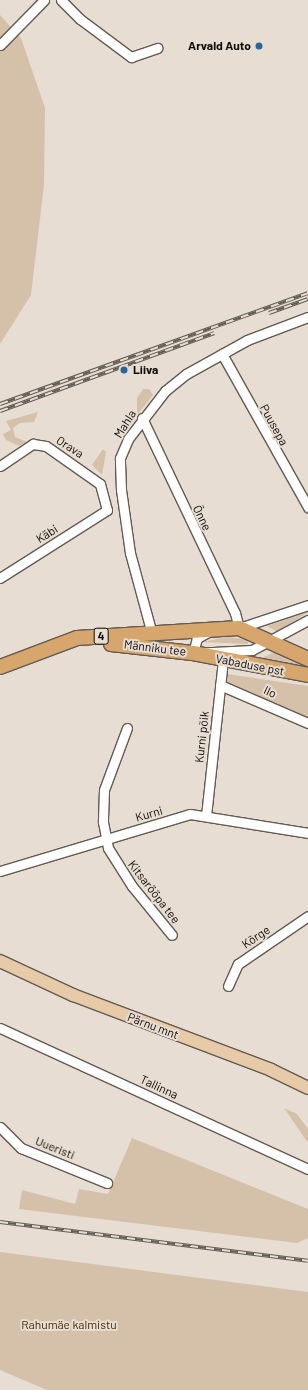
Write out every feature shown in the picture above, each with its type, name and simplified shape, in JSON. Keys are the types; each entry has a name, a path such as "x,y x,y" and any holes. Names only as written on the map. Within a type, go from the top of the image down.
{"highway":[{"name":"Männiku tee","path":"0,666 78,638 208,632 239,628"},
{"name":"Vabaduse pst","path":"239,628 308,659"},
{"name":"Männiku tee","path":"0,676 57,652 100,644 193,653"},
{"name":"Vabaduse pst","path":"193,653 223,660 308,675"}],"main road":[{"name":"Pärnu mnt","path":"0,961 73,995 272,1070 308,1088"}],"street":[{"path":"0,45 44,0"},
{"path":"61,0 80,19 131,57 157,48"},
{"name":"Mahla","path":"152,634 130,553 119,474 120,458 142,418 176,382 222,354 308,317"},
{"name":"Puusepa","path":"222,354 308,507"},
{"name":"Õnne","path":"142,418 235,612 239,628"},
{"name":"Orava","path":"0,466 33,444 46,446 100,484 107,510"},
{"name":"Käbi","path":"0,578 107,510"},
{"name":"Männiku tee","path":"239,628 308,605"},
{"name":"Männiku tee","path":"193,653 244,651 272,642 308,620"},
{"path":"193,653 197,638 208,632"},
{"name":"Kurni põik","path":"206,816 223,660"},
{"name":"Ilo","path":"220,685 308,723"},
{"name":"Kitsarööpa tee","path":"127,728 104,790 106,838 122,872 172,935"},
{"name":"Kurni","path":"0,871 190,814 308,833"},
{"name":"Kõrge","path":"228,986 238,964 308,916"},
{"name":"Tallinna","path":"0,1028 308,1169"},
{"name":"Uueristi","path":"0,1128 22,1148 107,1183"}],"green space":[{"path":"0,15 21,38 45,108 44,185 31,295 0,344"},
{"path":"143,389 149,389 153,395 137,415 137,398"},
{"path":"38,412 34,422 20,423 13,428 15,437 27,442 19,446 6,440 3,434 11,430 6,421"},
{"path":"103,449 106,452 102,475 92,465"},
{"path":"308,612 278,632 267,626"},
{"path":"226,637 247,639 248,644 203,642"},
{"path":"275,652 308,666 308,669 257,660"},
{"path":"221,673 308,686 308,723 220,685"},
{"path":"284,1108 297,1114 308,1129 308,1143"},
{"path":"132,1138 308,1209 308,1238 297,1243 19,1209 22,1190 75,1204 79,1189 108,1194"},
{"name":"Rahumäe kalmistu","path":"0,1252 308,1292 308,1390 47,1390 0,1370"}],"railway":[{"path":"0,404 308,293"},
{"path":"269,313 308,299"},
{"path":"0,411 214,333"},
{"path":"0,1222 308,1261"}],"place":[{"name":"Arvald Auto","path":"259,46"},
{"name":"Liiva","path":"124,370"}]}
